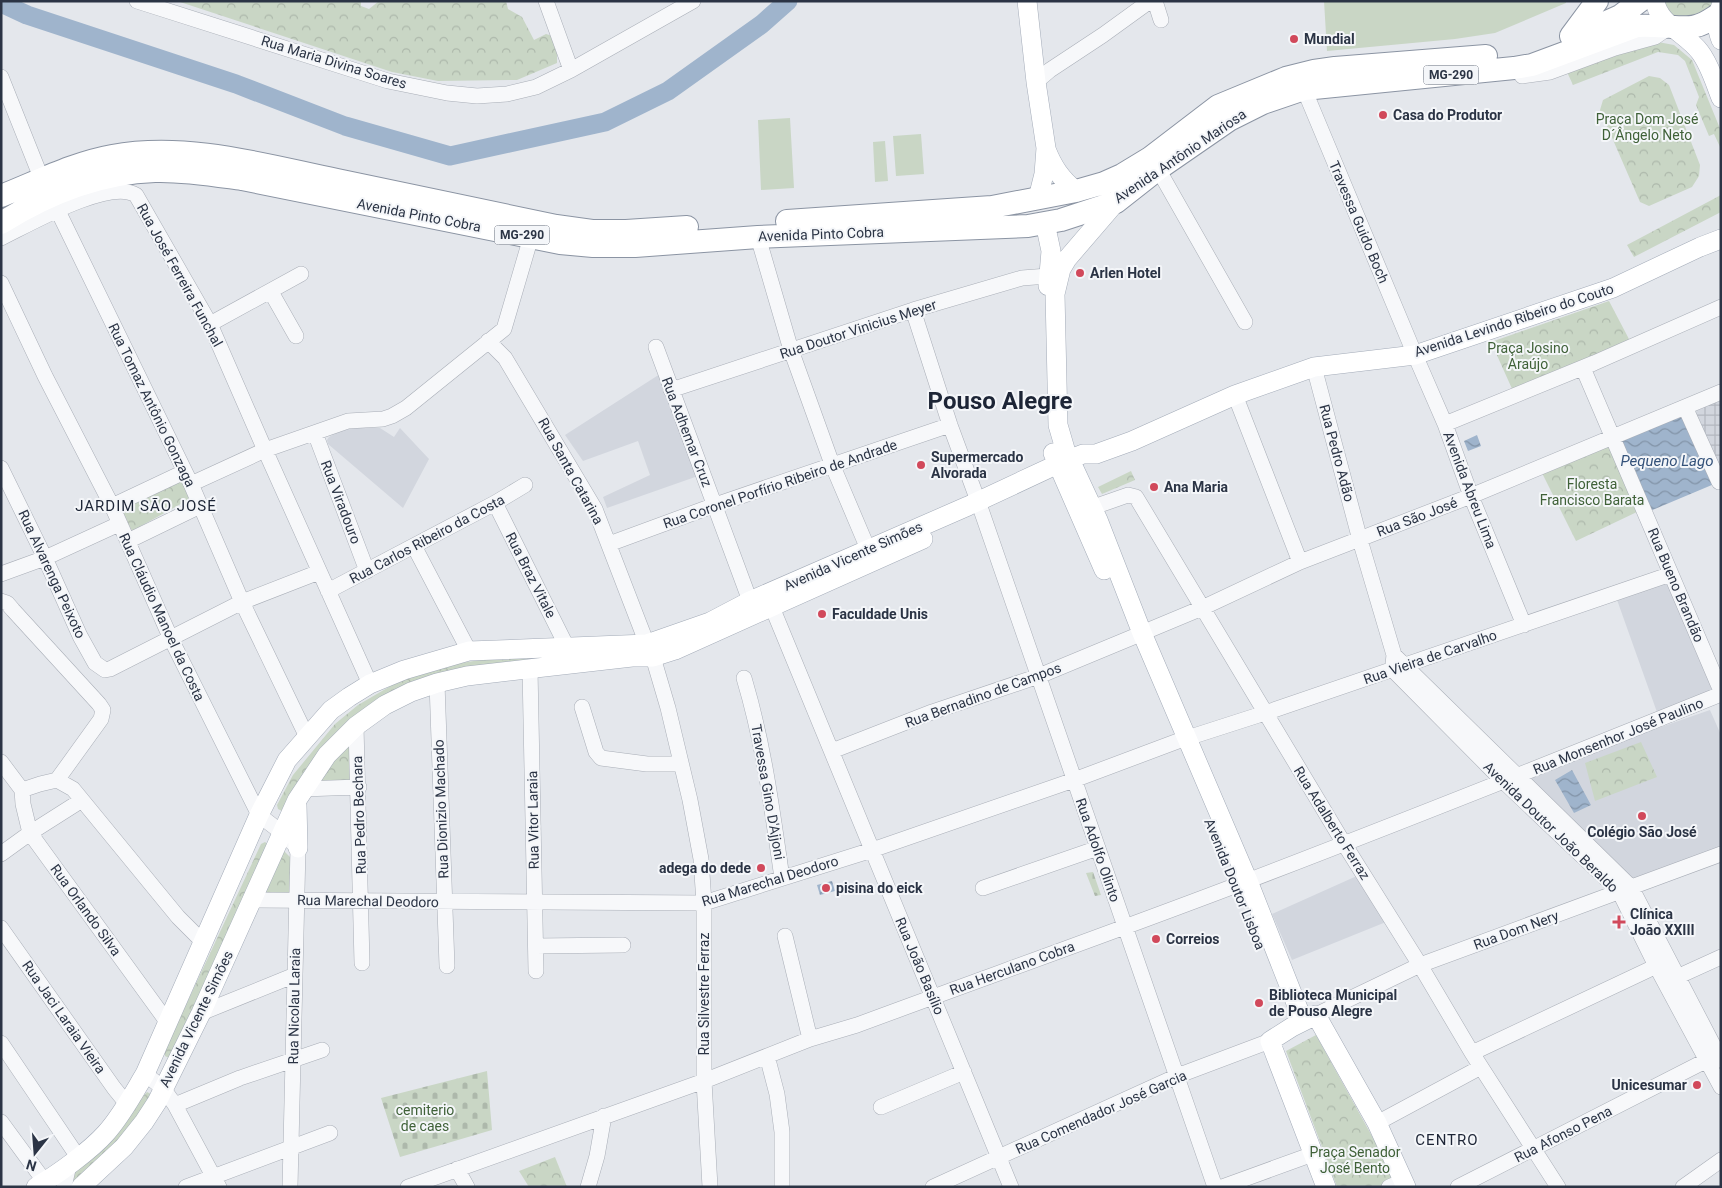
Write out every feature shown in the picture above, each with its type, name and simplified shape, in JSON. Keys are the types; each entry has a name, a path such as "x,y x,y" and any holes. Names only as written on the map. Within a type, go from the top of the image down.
{"highway":[{"path":"1571,36 1597,1"},
{"name":"Avenida Antônio Mariosa","path":"1220,116 1218,106 1286,78 1314,71 1513,54 1531,50 1595,28 1650,4"},
{"name":"Avenida Antônio Mariosa","path":"1046,197 1104,183 1122,175 1220,116 1304,89 1532,65 1637,26 1649,24 1694,27 1706,23 1720,11"},
{"name":"Avenida Antônio Mariosa","path":"1051,222 1116,202 1220,116"},
{"name":"Avenida Pinto Cobra","path":"1,196 71,167 112,156 150,152 187,152 244,161 556,226 592,231 860,224 1028,226 1051,222"},
{"name":"Avenida Pinto Cobra","path":"1,223 27,207 76,186 111,176 155,171 242,179 560,243 593,246 636,246 758,237 992,207 1046,197"}],"main road":[{"path":"1027,1 1046,148 1044,174 1046,197"},
{"name":"Avenida Antônio Mariosa","path":"1650,4 1672,26"},
{"path":"1720,11 1717,29 1721,40"},
{"path":"1672,26 1688,38 1701,53 1721,98"},
{"path":"1046,148 1056,171 1076,191"},
{"path":"1053,278 1116,202"},
{"name":"Avenida Doutor Lisboa","path":"1051,222 1053,278 1044,365 1049,430 1053,453 1067,467 1242,883 1304,1021"},
{"name":"Avenida Levindo Ribeiro do Couto","path":"1701,247 1721,229"},
{"name":"Avenida Levindo Ribeiro do Couto","path":"1067,467 1083,454 1096,454 1132,441 1235,395 1314,366 1415,355 1614,288 1721,239"},
{"name":"Avenida Vicente Simões","path":"40,1184 73,1161 106,1133 127,1104 145,1074 259,815 287,760 331,710 370,684 404,670 469,651 571,655 675,650 772,608 980,506 1067,467"},
{"name":"Avenida Vicente Simões","path":"650,651 750,601 868,549 980,506"},
{"name":"Avenida Vicente Simões","path":"81,1187 124,1147 144,1122 156,1102 201,1013 281,832 300,794 327,755 356,726 385,705 411,692 437,683 467,676 530,669 571,655"},
{"path":"298,848 300,794"},
{"path":"1326,1187 1270,1041 1304,1021 1377,1123 1399,1185"}],"street":[{"name":"Rua Maria Divina Soares","path":"137,1 388,81 447,93 477,96 507,94 536,87 571,70 693,1"},
{"path":"546,1 571,70"},
{"path":"1036,82 1050,70 1150,1"},
{"path":"1155,1 1161,20"},
{"path":"1,77 42,180"},
{"name":"Travessa Guido Boch","path":"1304,89 1415,355"},
{"path":"1158,169 1246,322"},
{"name":"Rua José Ferreira Funchal","path":"1,238 57,209 104,193 122,190 130,191 136,195 210,324 370,684"},
{"name":"Rua Tomaz Antônio Gonzaga","path":"57,209 187,478 242,602 307,738"},
{"name":"Rua Santa Catarina","path":"505,358 504,329 531,237"},
{"path":"758,237 791,350 832,464 868,549"},
{"path":"210,324 301,274"},
{"name":"Rua Doutor Vinicius Meyer","path":"671,390 913,310 1022,278 1053,278"},
{"name":"Rua Cláudio Manoel da Costa","path":"1,283 112,506 171,639 259,815"},
{"path":"271,292 296,336"},
{"path":"1445,424 1583,368 1720,309"},
{"name":"Rua Adolfo Olinto","path":"913,310 950,425 980,506 1215,1187"},
{"path":"112,506 348,421 383,419 392,416 406,408 504,329"},
{"name":"Rua Santa Catarina","path":"488,341 505,358 595,509 650,651"},
{"name":"Rua Adhemar Cruz","path":"656,347 750,601"},
{"name":"Avenida Abreu Lima","path":"1415,355 1445,424 1471,496 1524,625"},
{"name":"Rua Pedro Adão","path":"1314,366 1360,540 1396,663"},
{"name":"Rua Bueno Brandão","path":"1583,368 1721,693"},
{"name":"Rua São José","path":"1138,635 1202,608 1300,562 1471,496 1721,392"},
{"path":"1235,395 1300,562"},
{"path":"1685,406 1718,482"},
{"name":"Rua Coronel Porfírio Ribeiro de Andrade","path":"609,544 832,464 950,425"},
{"name":"Rua Viradouro","path":"315,433 366,571"},
{"name":"Rua Alvarenga Peixoto","path":"1,468 46,558 80,636 95,663 100,668 110,670 171,639"},
{"name":"Rua Carlos Ribeiro da Costa","path":"328,591 495,503 525,485"},
{"name":"Rua Adalberto Ferraz","path":"1086,510 1128,495 1136,496 1343,842 1420,964 1472,1053 1558,1187"},
{"name":"Rua Braz Vitale","path":"495,503 571,655"},
{"path":"128,541 200,506"},
{"path":"1,574 46,558 119,524"},
{"path":"414,546 469,651"},
{"path":"171,639 242,602 319,572"},
{"name":"Rua Vieira de Carvalho","path":"1183,739 1266,714 1396,663 1524,625 1671,574"},
{"path":"1,601 7,603 103,710 102,719 57,780 22,790 1,762"},
{"name":"Rua João Basílio","path":"772,608 1011,1187"},
{"name":"Rua Bernadino de Campos","path":"832,751 932,712 1039,676 1138,635"},
{"name":"Rua Silvestre Ferraz","path":"650,651 681,764 698,844 704,903 704,1081 710,1187"},
{"name":"Avenida Doutor João Beraldo","path":"1396,663 1451,720 1503,781 1625,889"},
{"name":"Rua Vitor Laraia","path":"530,669 536,972"},
{"name":"Travessa Gino D'Ajjoni","path":"744,678 753,709 769,784 782,878"},
{"name":"Rua Dionizio Machado","path":"437,683 446,966"},
{"name":"Rua Monsenhor José Paulino","path":"1242,883 1343,842 1518,776 1721,693"},
{"path":"582,707 596,752 601,758 647,764 681,764"},
{"name":"Avenida Doutor João Beraldo","path":"1451,720 1518,776 1625,889 1663,964 1716,1057"},
{"name":"Rua Pedro Bechara","path":"356,726 362,963"},
{"name":"Rua Marechal Deodoro","path":"252,900 704,903 872,850 1074,780 1183,739"},
{"path":"57,780 73,789 178,917 203,942"},
{"path":"300,794 359,787"},
{"name":"Rua Orlando Silva","path":"22,790 23,804 30,833 168,1023"},
{"path":"1,854 82,800"},
{"path":"259,815 298,848"},
{"name":"Rua Nicolau Laraia","path":"290,1187 298,848"},
{"path":"983,888 1098,848"},
{"name":"Rua Dom Nery","path":"1304,1021 1420,964 1721,854"},
{"name":"Rua Herculano Cobra","path":"408,1187 704,1081 810,1039 857,1025 1242,883"},
{"name":"Rua Jaci Laraia Vieira","path":"1,928 127,1104"},
{"path":"785,936 810,1039"},
{"path":"536,946 623,945"},
{"path":"1677,977 1721,957"},
{"path":"1472,1053 1663,964"},
{"name":"Avenida Doutor João Beraldo","path":"1663,964 1677,977 1716,1057 1721,1087"},
{"path":"201,1013 295,975"},
{"name":"Rua Comendador José Garcia","path":"933,1187 1177,1076 1270,1041"},
{"path":"175,1104 240,1078 322,1050"},
{"path":"4,1052 73,1161 64,1187"},
{"path":"767,1056 777,1094 782,1132 782,1187"},
{"name":"Rua Afonso Pena","path":"1458,1187 1716,1057"},
{"path":"1377,1123 1481,1067"},
{"path":"881,1107 964,1072"},
{"path":"145,1074 163,1088 175,1104 216,1182"},
{"path":"588,1187 597,1156 604,1116"},
{"path":"1,1122 40,1184"},
{"path":"186,1187 216,1182 291,1147 330,1133"},
{"path":"1222,1187 1313,1154"},
{"path":"1683,1187 1721,1160"},
{"path":"457,1169 466,1187"}],"shaded area":[{"path":"660,374 698,476 607,508 603,497 650,475 638,441 583,461 565,435"},
{"path":"1721,394 1721,475 1691,409"},
{"path":"355,428 380,428 394,437 400,428 429,459 403,508 328,444 327,440 329,437 340,431"},
{"path":"1669,581 1712,690 1658,715 1616,597"},
{"name":"Colégio São José","path":"1710,710 1721,735 1721,850 1629,881 1527,782 1529,776 1609,745"},
{"path":"1359,875 1386,922 1292,960 1272,914"}],"green space":[{"path":"177,1 361,1 361,6 369,9 379,1 506,1 508,9 522,17 534,40 546,34 553,36 557,47 557,63 517,80 438,81 392,72"},
{"path":"1324,1 1566,1 1566,3 1495,33 1455,39 1327,51"},
{"path":"1662,1 1713,1 1713,3 1705,14 1700,17 1671,19"},
{"name":"Praça Dom José D´Ângelo Neto","path":"1658,42 1674,45 1692,60 1721,131 1721,149 1714,134 1709,136 1696,105 1699,97 1685,61 1678,55 1658,52 1573,85 1567,72"},
{"name":"Praça Dom José D´Ângelo Neto","path":"1649,76 1660,78 1669,85 1700,165 1699,176 1692,187 1649,206 1640,202 1600,110 1603,100"},
{"path":"790,118 794,188 761,190 758,120"},
{"path":"921,134 924,174 896,176 893,136"},
{"path":"885,141 888,181 875,182 873,142"},
{"path":"1721,195 1721,212 1634,257 1627,245"},
{"name":"Praça Josino Araújo","path":"1609,301 1630,341 1513,391 1491,342"},
{"name":"Floresta Francisco Barata","path":"1611,441 1639,511 1576,541 1541,471"},
{"path":"1131,471 1135,480 1102,494 1098,487"},
{"path":"184,474 195,496 132,531 120,507"},
{"path":"560,654 398,693 282,811 278,809 277,805 293,775 335,724 358,705 394,684 440,666 494,658"},
{"path":"1641,742 1657,777 1595,801 1585,763"},
{"path":"346,745 354,748 355,782 322,785 318,778"},
{"path":"265,842 269,845 269,849 169,1058 165,1056 164,1052 261,844"},
{"path":"283,850 292,859 292,896 261,895"},
{"path":"1093,872 1101,895 1095,896 1086,873"},
{"name":"Praça Senador José Bento","path":"1316,1035 1383,1156 1396,1187 1337,1187 1286,1051"},
{"name":"cemiterio de caes","path":"487,1071 492,1130 400,1157 381,1098"},
{"path":"147,1092 151,1094 151,1099 110,1152 76,1183 72,1182 71,1174"},
{"path":"555,1157 567,1187 529,1187 519,1171"}],"water":[{"name":"Pequeno Lago","path":"1685,407 1719,482 1650,511 1613,437"},
{"path":"1477,435 1481,446 1468,451 1464,441"},
{"path":"1572,770 1591,805 1574,813 1555,780"},
{"name":"pisina do eick","path":"832,881 835,891 820,895 817,885"}],"waterway":[{"path":"1,3 27,15 236,84 345,126 450,156 605,122 668,91 762,24 788,1"}],"place":[{"name":"Mundial","path":"1294,39"},
{"name":"Casa do Produtor","path":"1383,115"},
{"name":"Arlen Hotel","path":"1080,273"},
{"name":"Supermercado Alvorada","path":"921,465"},
{"name":"Ana Maria","path":"1154,487"},
{"name":"Faculdade Unis","path":"822,614"},
{"name":"Colégio São José","path":"1642,816"},
{"name":"adega do dede","path":"761,868"},
{"name":"pisina do eick","path":"826,888"},
{"name":"Clínica João XXIII","path":"1619,922"},
{"name":"Correios","path":"1156,939"},
{"name":"Biblioteca Municipal de Pouso Alegre","path":"1259,1003"},
{"name":"Unicesumar","path":"1697,1085"}],"district":[{"name":"Pouso Alegre","path":"1000,401"},
{"name":"JARDIM SÃO JOSÉ","path":"146,506"},
{"name":"CENTRO","path":"1447,1140"}]}
